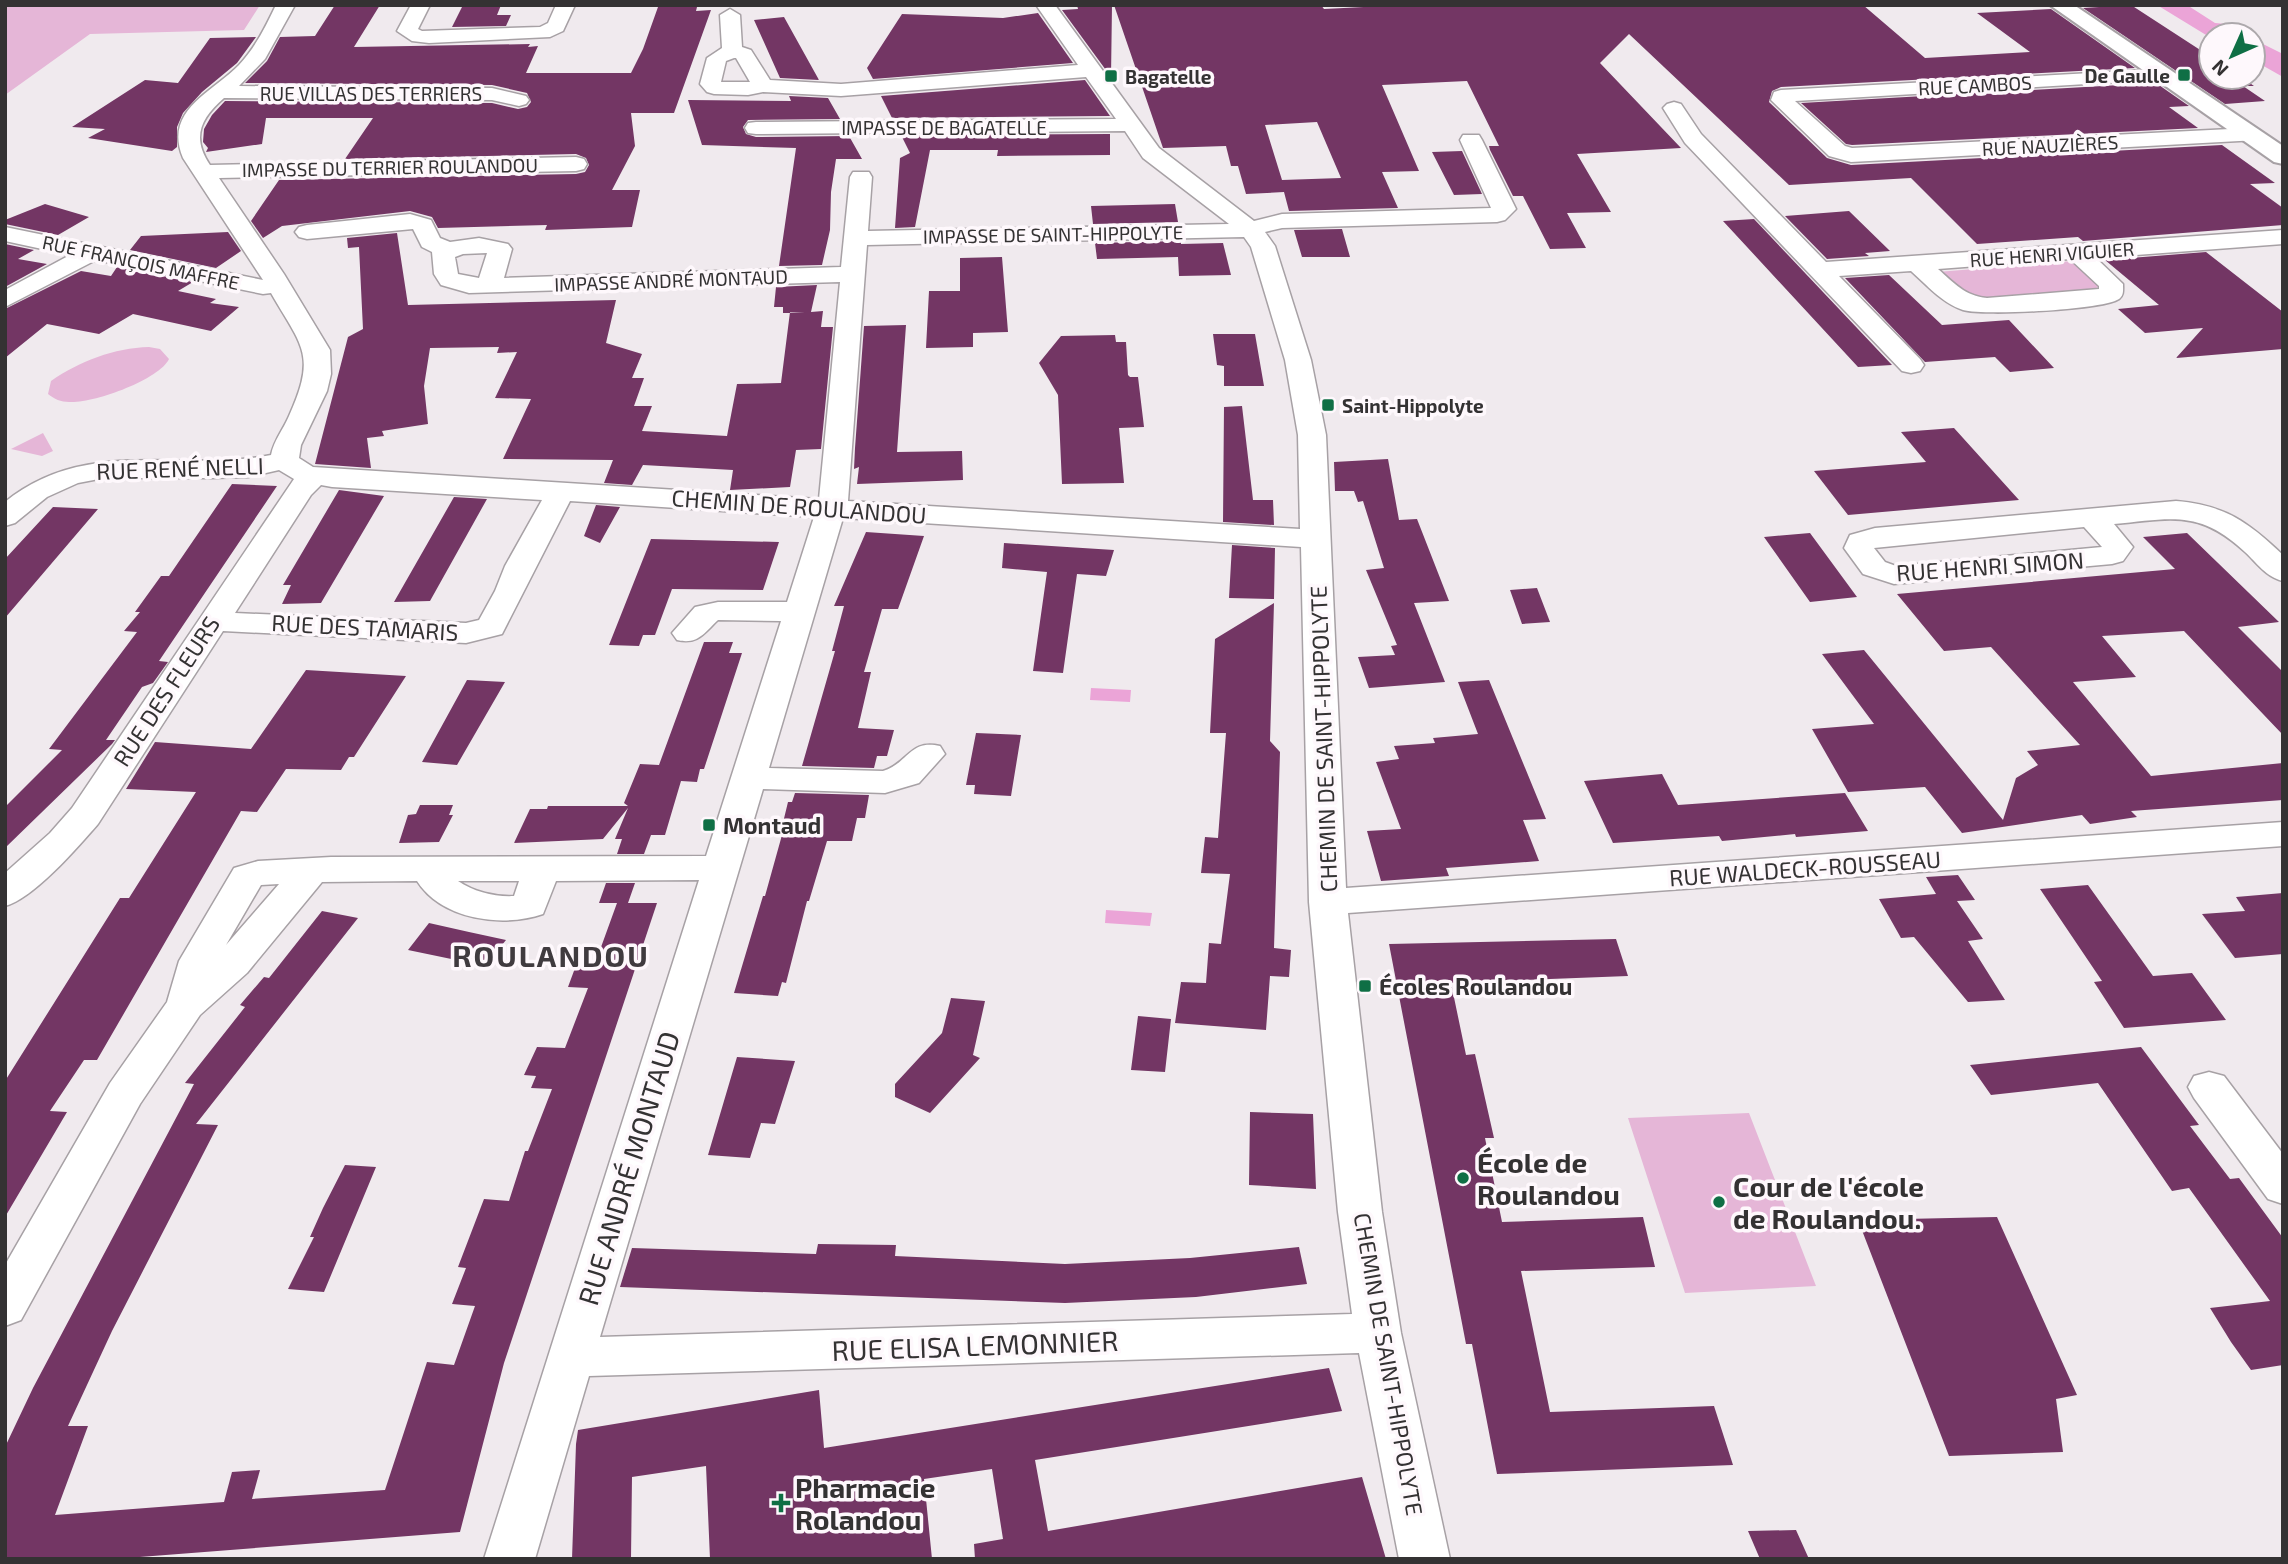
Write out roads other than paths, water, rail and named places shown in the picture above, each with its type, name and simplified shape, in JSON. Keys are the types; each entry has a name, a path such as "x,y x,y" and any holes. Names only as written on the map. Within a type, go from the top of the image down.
{"main road":[{"path":"2060,5 2283,157"}],"street":[{"path":"284,461 287,445 314,391 318,361 313,341 188,145 187,132 201,109 248,67 286,5"},
{"path":"421,5 407,31 419,37 542,33 555,27 566,5"},
{"name":"CHEMIN DE SAINT-HIPPOLYTE","path":"1045,5 1161,163 1250,229 1268,258 1301,372 1310,415 1317,539 1328,902 1360,1212 1378,1333 1424,1559"},
{"path":"730,15 732,51"},
{"path":"763,86 747,57 732,51 717,58 710,84 722,89 763,86 841,90 1094,70"},
{"name":"RUE CAMBOS","path":"1851,155 1837,150 1781,100 1781,96 2164,75"},
{"name":"RUE VILLAS DES TERRIERS","path":"223,92 492,94 519,100"},
{"path":"1674,108 1693,138 1911,365"},
{"name":"IMPASSE DE BAGATELLE","path":"756,128 1131,125"},
{"name":"RUE NAUZIÈRES","path":"1851,155 2250,135"},
{"name":"IMPASSE DE SAINT-HIPPOLYTE","path":"856,238 1240,231 1282,221 1497,215 1504,209 1471,140"},
{"name":"IMPASSE DU TERRIER ROULANDOU","path":"205,172 576,163"},
{"path":"831,508 861,177"},
{"path":"307,232 410,221 423,225 430,242 448,250 483,246 500,249 489,286"},
{"name":"RUE FRANÇOIS MAFFRE","path":"5,234 263,287 277,284"},
{"name":"RUE HENRI VIGUIER","path":"1821,270 2283,237"},
{"name":"IMPASSE ANDRÉ MONTAUD","path":"448,250 442,256 448,281 489,286 853,274"},
{"path":"5,300 93,252"},
{"path":"1917,263 1957,299 1980,306 2099,297 2111,293 2111,284 2076,252"},
{"name":"CHEMIN DE ROULANDOU","path":"284,461 296,470 314,476 1317,539"},
{"name":"RUE RENÉ NELLI","path":"5,516 39,489 101,468 129,465 233,470 264,467 284,461"},
{"name":"RUE DES FLEURS","path":"5,894 63,841 85,816 300,489 314,476"},
{"name":"RUE DES TAMARIS","path":"213,621 466,633 485,630 491,627 512,591 520,566 561,492"},
{"name":"RUE ANDRÉ MONTAUD","path":"509,1559 831,508"},
{"name":"RUE HENRI SIMON","path":"2092,518 2118,547 2112,555 1894,575 1874,568 1859,548 1861,541 1875,537 2176,510 2204,512 2230,522 2283,572"},
{"path":"688,634 706,614 718,611 799,612"},
{"path":"749,778 885,782 907,775 928,754"},
{"name":"RUE WALDECK-ROUSSEAU","path":"1328,902 2283,834"},
{"path":"5,1307 125,1094 187,1005 198,961 244,880 258,873 312,870 720,868"},
{"path":"2209,1087 2283,1187"},
{"name":"RUE ELISA LEMONNIER","path":"571,1355 622,1356 1378,1333"}],"place":[{"name":"De Gaulle","path":"2184,75"},
{"name":"Bagatelle","path":"1111,76"},
{"name":"Saint-Hippolyte","path":"1328,405"},
{"name":"Montaud","path":"709,825"},
{"name":"Écoles Roulandou","path":"1365,986"},
{"name":"École de Roulandou","path":"1463,1178"},
{"name":"Cour de l'école de Roulandou.","path":"1719,1202"},
{"name":"Pharmacie Rolandou","path":"781,1503"}],"district":[{"name":"ROULANDOU","path":"551,955"}]}
